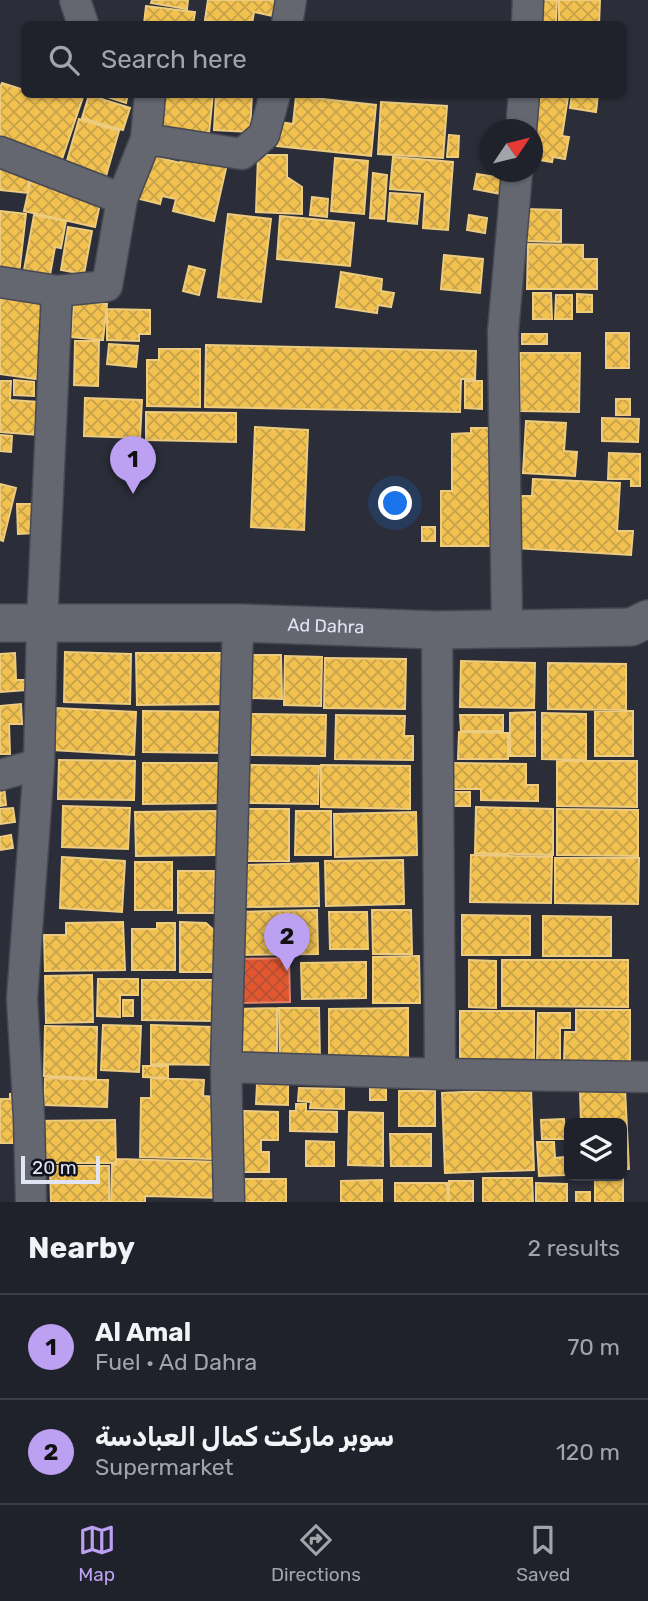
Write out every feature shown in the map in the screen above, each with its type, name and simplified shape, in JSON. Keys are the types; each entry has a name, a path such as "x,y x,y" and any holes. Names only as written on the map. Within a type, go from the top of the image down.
{"street":[{"path":"75,0 82,21"},
{"path":"288,21 291,0"},
{"path":"527,21 528,0"},
{"path":"0,282 57,291 107,286 121,199 146,139 150,98"},
{"path":"146,139 242,154 264,135 274,98"},
{"path":"522,119 524,98"},
{"path":"0,152 121,199"},
{"path":"508,628 503,332 516,182"},
{"path":"31,1202 22,999 39,764 42,623 57,291"},
{"name":"Ad Dahra","path":"0,624 238,623 437,630 631,626 648,619"},
{"path":"229,1202 226,1067 238,623"},
{"path":"437,630 440,1074"},
{"path":"0,775 39,764"},
{"path":"226,1067 648,1077"}],"building: Homes":[{"path":"152,0 188,0 187,9 151,3"},
{"path":"208,0 276,0 273,16 254,12 252,21 205,20"},
{"path":"540,0 557,0 556,21 540,21"},
{"path":"559,0 600,0 599,21 559,21"},
{"path":"146,6 195,12 194,21 144,21"},
{"path":"2,83 21,89 21,98 83,98 61,162 0,141"},
{"path":"88,98 98,98 130,108 123,130 82,118"},
{"path":"110,98 127,98 126,103"},
{"path":"153,98 213,98 209,133 150,128"},
{"path":"216,98 252,98 250,132 214,130"},
{"path":"296,98 376,105 371,156 277,146 280,122 293,124"},
{"path":"539,98 568,98 562,136 569,137 565,159 553,157 552,162 543,161 543,119 534,119"},
{"path":"571,98 598,98 596,112 570,108"},
{"path":"381,102 447,106 443,158 378,154"},
{"path":"79,119 119,131 106,176 66,164"},
{"path":"449,135 459,136 458,157 447,157"},
{"path":"142,153 180,163 183,154 227,164 214,221 173,211 176,199 162,196 160,204 132,197"},
{"path":"258,155 287,155 287,177 302,187 302,214 256,212"},
{"path":"393,157 453,162 448,230 423,228 425,192 390,189"},
{"path":"335,158 368,161 364,214 331,211"},
{"path":"0,159 29,170 28,193 0,190"},
{"path":"33,171 101,199 95,227 24,211"},
{"path":"373,173 387,175 384,219 370,218"},
{"path":"477,174 480,174 480,182 502,182 501,194 474,189"},
{"path":"390,193 420,195 417,224 388,221"},
{"path":"312,197 328,199 327,217 310,215"},
{"path":"525,209 561,210 561,242 524,241"},
{"path":"0,211 26,214 19,274 0,272"},
{"path":"228,214 271,219 261,302 218,297"},
{"path":"34,215 66,221 61,248 55,247 50,275 24,270"},
{"path":"469,215 487,218 485,233 467,230"},
{"path":"280,216 354,223 350,266 277,259"},
{"path":"68,227 92,231 84,274 61,270"},
{"path":"528,244 583,245 583,259 597,259 597,289 527,289"},
{"path":"444,255 483,259 480,293 441,289"},
{"path":"189,266 205,270 199,295 183,291"},
{"path":"341,272 382,279 381,291 394,293 391,307 378,305 377,313 336,307"},
{"path":"533,293 551,293 552,319 533,319"},
{"path":"577,294 592,295 592,312 577,312"},
{"path":"556,295 572,295 572,319 555,319"},
{"path":"0,298 45,304 36,379 0,374"},
{"path":"74,301 107,304 103,340 71,337"},
{"path":"107,309 150,310 150,334 139,334 139,341 107,340"},
{"path":"606,333 629,333 629,368 606,368"},
{"path":"522,334 547,334 547,344 522,344"},
{"path":"75,341 99,341 98,386 74,385"},
{"path":"109,344 138,346 136,367 107,364"},
{"path":"206,345 476,351 475,379 461,379 460,412 205,407"},
{"path":"159,349 200,349 200,407 147,406 147,360 159,360"},
{"path":"520,353 580,353 579,412 520,411"},
{"path":"14,380 34,382 34,396 14,395"},
{"path":"0,381 11,381 10,400 40,402 38,435 0,432"},
{"path":"465,381 482,381 482,409 465,408"},
{"path":"85,398 142,400 140,438 84,436"},
{"path":"616,399 630,399 630,415 616,415"},
{"path":"146,412 236,413 236,442 146,440"},
{"path":"602,418 639,419 638,442 602,441"},
{"path":"526,421 566,423 564,451 577,452 575,476 523,473"},
{"path":"255,427 308,430 304,530 251,527"},
{"path":"471,428 489,428 490,546 441,546 441,491 452,491 452,434 471,433"},
{"path":"0,435 12,436 11,452 0,451"},
{"path":"609,453 640,454 640,486 631,486 631,479 608,479"},
{"path":"533,479 620,483 617,531 633,531 631,555 515,548 518,496 532,496"},
{"path":"0,484 16,488 3,541 0,540"},
{"path":"17,504 35,504 36,533 18,534"},
{"path":"422,527 435,527 435,541 422,541"},
{"path":"65,652 131,654 130,704 64,702"},
{"path":"15,653 16,680 26,680 26,690 0,692 0,654"},
{"path":"136,653 222,653 223,704 137,705"},
{"path":"251,655 281,655 282,699 251,698"},
{"path":"285,656 322,657 321,706 284,705"},
{"path":"325,658 406,659 405,709 324,708"},
{"path":"461,661 535,663 534,708 460,707"},
{"path":"548,663 626,664 626,710 548,709"},
{"path":"21,704 22,724 9,724 10,754 0,754 0,706"},
{"path":"55,708 136,712 134,755 53,750"},
{"path":"143,711 224,712 223,753 143,752"},
{"path":"595,711 633,711 633,756 595,756"},
{"path":"535,712 535,756 510,756 510,713"},
{"path":"542,713 586,714 586,760 542,759"},
{"path":"251,714 326,715 325,756 251,755"},
{"path":"336,715 405,716 404,736 413,736 413,760 335,759"},
{"path":"460,715 503,715 503,731 461,731"},
{"path":"459,732 508,733 508,759 458,759"},
{"path":"59,760 135,761 134,800 58,799"},
{"path":"557,761 637,761 637,807 557,806"},
{"path":"143,763 221,763 221,803 143,804"},
{"path":"453,763 526,764 526,785 538,785 538,801 481,800 481,789 453,789"},
{"path":"248,765 319,766 318,804 248,803"},
{"path":"321,765 410,766 410,809 321,807"},
{"path":"0,786 4,786 6,805 0,806"},
{"path":"453,792 470,792 470,806 454,806"},
{"path":"63,806 130,808 128,849 62,847"},
{"path":"476,807 553,809 553,855 475,853"},
{"path":"13,808 15,822 0,824 0,809"},
{"path":"242,809 289,809 289,861 242,861"},
{"path":"557,809 638,810 638,856 557,855"},
{"path":"217,811 217,855 136,856 135,812"},
{"path":"296,811 331,811 331,855 295,855"},
{"path":"416,812 417,855 335,857 334,814"},
{"path":"11,835 13,848 0,850 0,837"},
{"path":"471,855 552,857 551,903 470,902"},
{"path":"62,857 125,861 122,912 60,908"},
{"path":"555,858 639,858 638,904 555,903"},
{"path":"403,860 404,904 326,906 325,861"},
{"path":"135,862 172,862 172,910 135,910"},
{"path":"318,863 319,906 245,907 243,865"},
{"path":"178,871 214,871 215,913 178,913"},
{"path":"317,910 318,954 240,955 239,912"},
{"path":"372,910 411,910 412,954 373,954"},
{"path":"329,912 367,912 368,949 330,949"},
{"path":"462,915 530,916 530,955 462,955"},
{"path":"543,916 611,917 611,956 543,956"},
{"path":"123,922 125,970 45,971 44,935 66,935 66,923"},
{"path":"180,922 206,923 217,933 217,972 180,972"},
{"path":"157,923 175,923 175,970 132,970 132,929 157,929"},
{"path":"419,956 420,1003 373,1003 373,957"},
{"path":"469,960 496,961 496,1008 469,1007"},
{"path":"502,960 628,960 628,1007 502,1006"},
{"path":"366,962 366,998 302,999 301,963"},
{"path":"92,975 93,1022 46,1023 45,976"},
{"path":"98,979 138,979 138,995 120,995 120,1017 97,1016"},
{"path":"142,980 214,980 214,1021 142,1020"},
{"path":"123,1000 133,1000 133,1016 123,1016"},
{"path":"277,1008 277,1060 235,1060 235,1009"},
{"path":"279,1008 319,1008 320,1060 280,1060"},
{"path":"408,1008 408,1060 329,1060 329,1009"},
{"path":"576,1010 630,1010 630,1062 564,1062 565,1032 576,1032"},
{"path":"460,1011 534,1011 534,1063 460,1063"},
{"path":"538,1013 570,1013 570,1028 560,1028 560,1063 537,1063"},
{"path":"103,1025 141,1026 139,1072 101,1070"},
{"path":"151,1025 213,1027 212,1065 151,1064"},
{"path":"45,1026 97,1027 96,1078 44,1076"},
{"path":"143,1066 168,1066 168,1078 143,1077"},
{"path":"45,1078 108,1080 107,1107 44,1105"},
{"path":"151,1078 204,1080 203,1096 216,1097 214,1159 140,1157 141,1098 151,1098"},
{"path":"257,1084 288,1084 288,1105 256,1104"},
{"path":"299,1088 344,1089 344,1109 310,1108 311,1102 298,1101"},
{"path":"370,1088 386,1088 386,1100 370,1100"},
{"path":"531,1089 534,1170 445,1173 442,1093"},
{"path":"625,1089 626,1118 581,1118 580,1091"},
{"path":"399,1091 435,1091 435,1126 399,1126"},
{"path":"10,1094 19,1094 27,1143 0,1143 0,1099 10,1099"},
{"path":"296,1104 306,1104 306,1111 337,1112 337,1132 290,1131 290,1111 296,1111"},
{"path":"244,1111 278,1112 278,1140 261,1140 261,1152 269,1152 269,1172 243,1172"},
{"path":"349,1112 383,1113 383,1166 348,1165"},
{"path":"564,1119 564,1139 542,1139 541,1120"},
{"path":"115,1120 116,1163 31,1163 31,1121"},
{"path":"627,1129 629,1169 627,1169"},
{"path":"390,1134 431,1134 431,1166 391,1166"},
{"path":"306,1141 334,1142 334,1166 306,1166"},
{"path":"537,1142 554,1142 555,1158 564,1157 564,1175 539,1176"},
{"path":"116,1159 223,1162 223,1198 145,1196 145,1202 111,1202 112,1165 116,1165"},
{"path":"50,1166 109,1166 109,1202 51,1202"},
{"path":"483,1178 532,1178 533,1202 483,1202"},
{"path":"237,1179 286,1179 286,1202 237,1202"},
{"path":"382,1180 382,1202 341,1202 341,1181"},
{"path":"449,1181 473,1181 473,1202 449,1202"},
{"path":"595,1181 623,1181 623,1202 595,1202"},
{"path":"395,1183 447,1183 448,1202 395,1202"},
{"path":"536,1183 567,1184 567,1202 536,1202"},
{"path":"576,1192 590,1192 590,1202 576,1202"}],"building: Shops":[{"path":"289,958 290,1002 237,1003 236,959"}],"place":[{"name":"Al Amal","path":"133,494"},
{"name":"سوبر ماركت كمال العبادسة","path":"287,971"}]}
